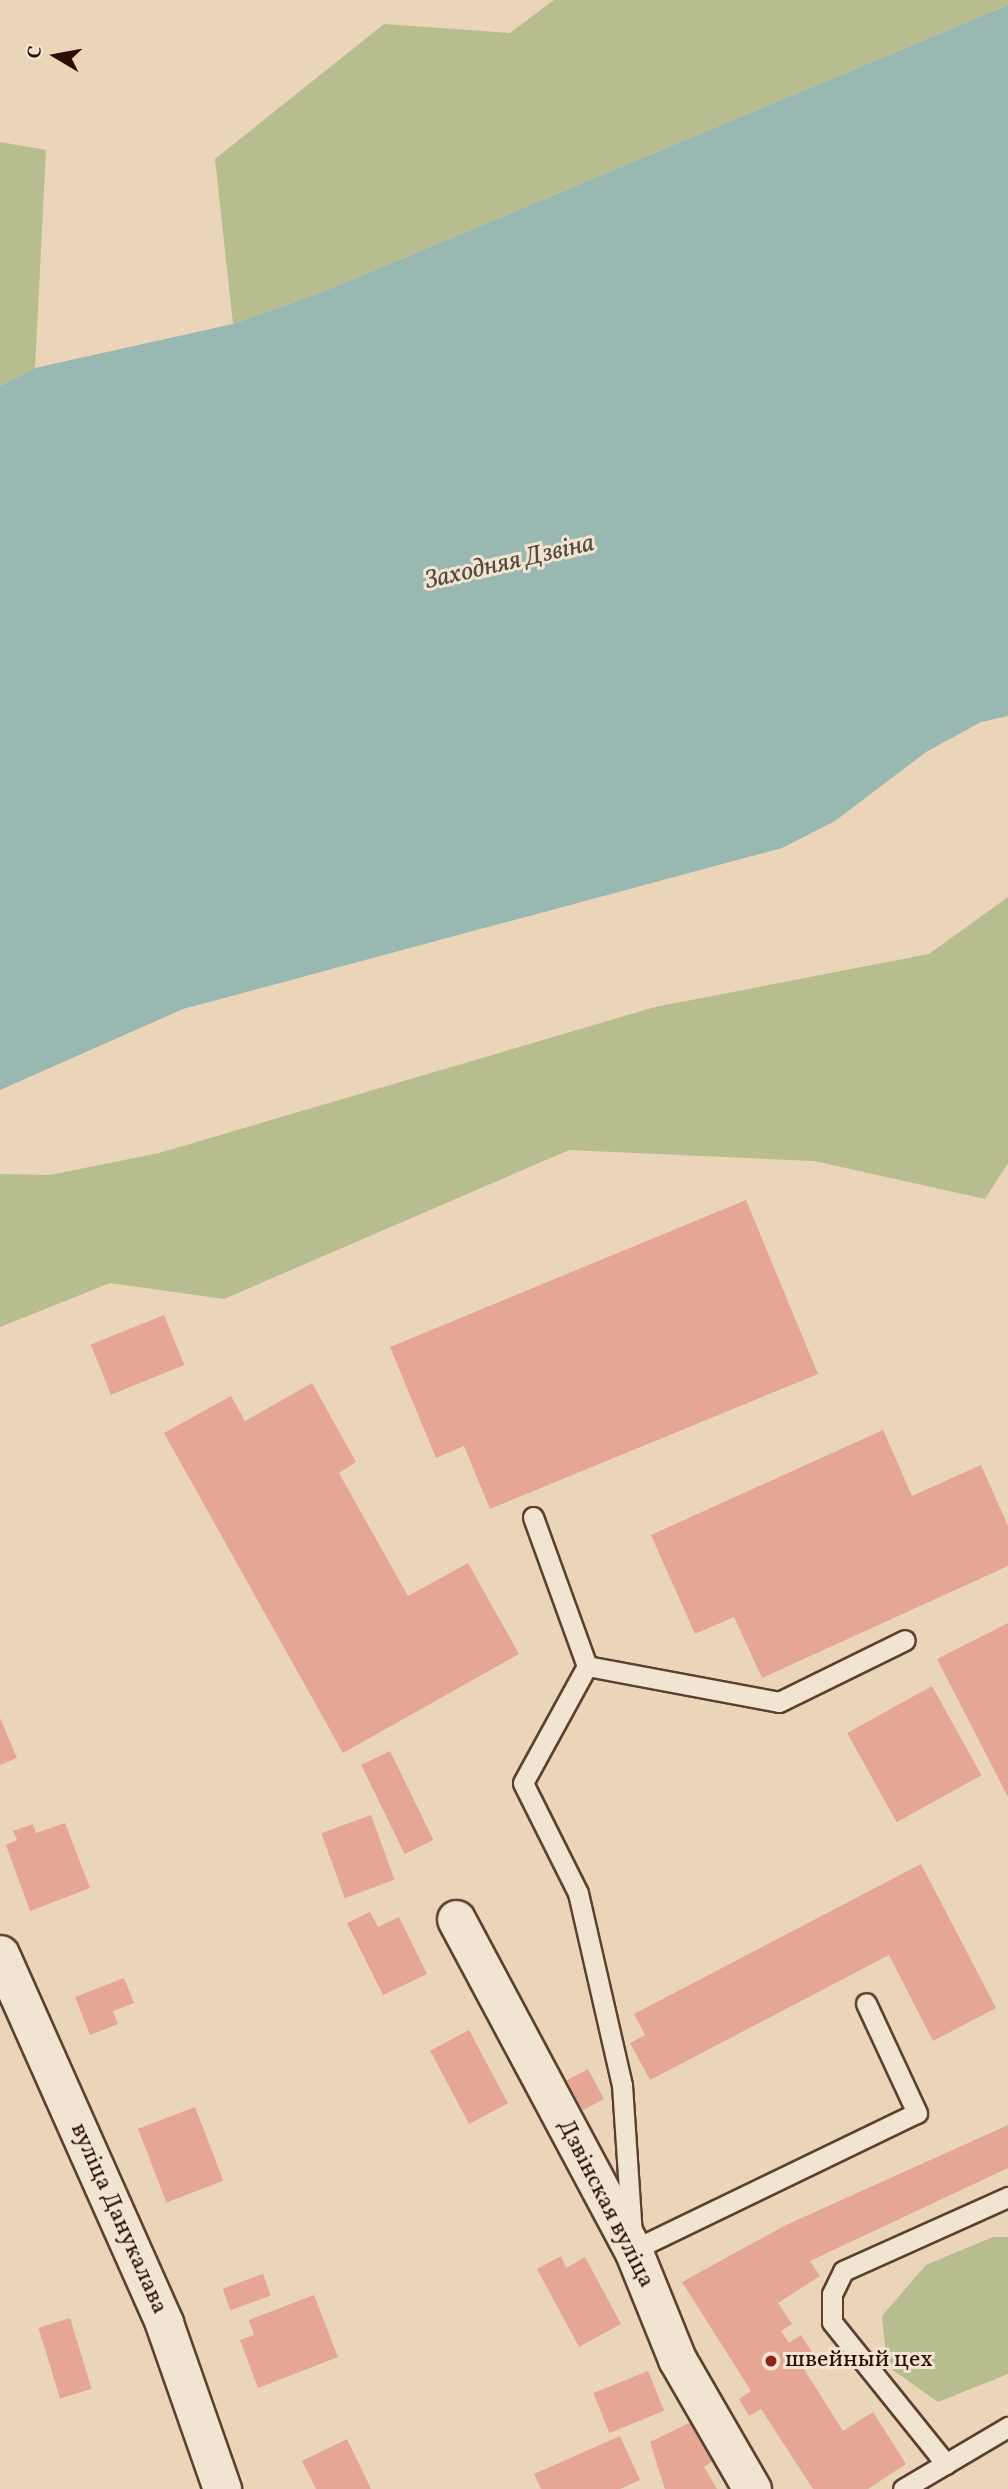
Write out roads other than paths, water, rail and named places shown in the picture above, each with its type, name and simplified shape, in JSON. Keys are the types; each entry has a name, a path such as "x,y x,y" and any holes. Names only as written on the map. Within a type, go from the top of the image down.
{"street":[{"name":"Дзвінская вуліца","path":"456,1919 633,2250 677,2359 752,2489"},
{"name":"вуліца Данукалава","path":"0,1954 164,2323 222,2489"}],"lane":[{"path":"533,1517 586,1666 523,1783 578,1893 622,2085 633,2250 917,2113 866,2003"},
{"path":"586,1666 779,1702 905,1640"},
{"path":"946,2464 832,2322 832,2294 843,2271 1008,2197"},
{"path":"916,2486 946,2464 1008,2427"}],"water":[{"name":"Заходняя Дзвіна","path":"1008,5 1008,716 981,722 926,752 835,821 782,848 183,1009 0,1090 0,386 35,368 233,324 327,290"}],"place":[{"name":"швейный цех","path":"771,2361"}]}
